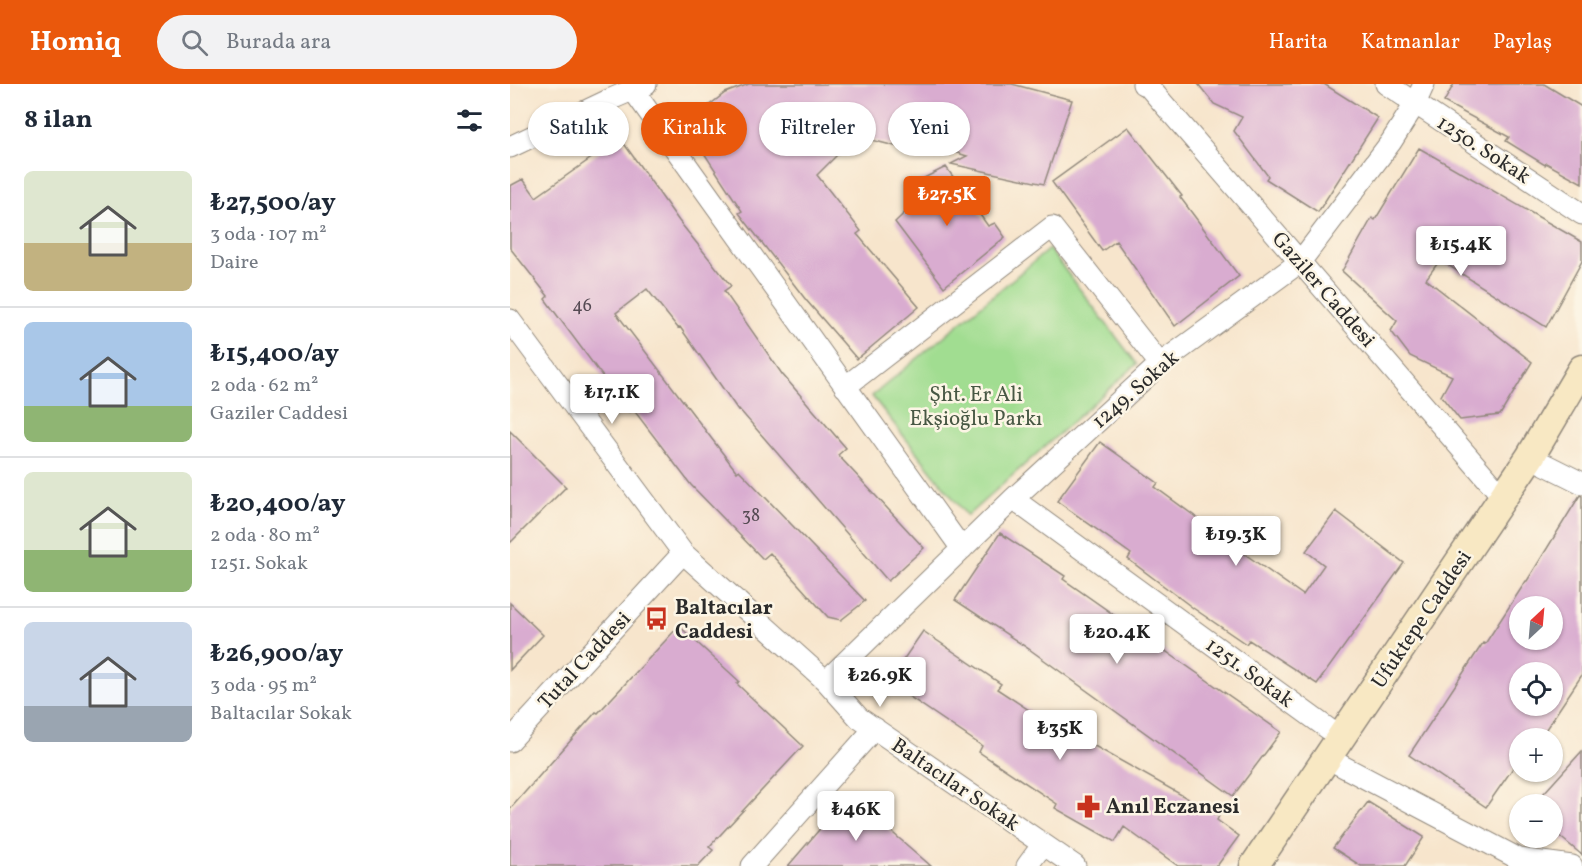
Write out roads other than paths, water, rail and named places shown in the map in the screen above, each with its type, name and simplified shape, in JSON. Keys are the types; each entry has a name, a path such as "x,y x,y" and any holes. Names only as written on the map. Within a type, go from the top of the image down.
{"street":[{"name":"1250. Sokak","path":"1386,84 1582,214"},
{"name":"1249. Sokak","path":"826,681 1014,499 1160,364 1300,262 1390,142 1415,104 1424,84"},
{"name":"Gaziler Caddesi","path":"1147,85 1503,497"},
{"path":"510,147 640,87 845,387 962,549"},
{"path":"845,387 1052,227 1160,364"},
{"name":"Baltacılar Sokak","path":"510,320 683,553 826,681 859,718 1075,866"},
{"name":"Ufuktepe Caddesi","path":"1254,866 1530,457 1582,369"},
{"path":"1530,457 1582,483"},
{"name":"1251. Sokak","path":"1014,499 1334,748 1519,858 1572,866"},
{"name":"Tutal Caddesi","path":"510,741 683,553"},
{"path":"752,866 874,728"},
{"path":"1027,866 1043,844"}],"place":[{"name":"Baltacılar Caddesi","path":"657,619"},
{"name":"Anıl Eczanesi","path":"1088,806"}],"park label":[{"name":"Şht. Er Ali Ekşioğlu Parkı","path":"976,406"}]}
